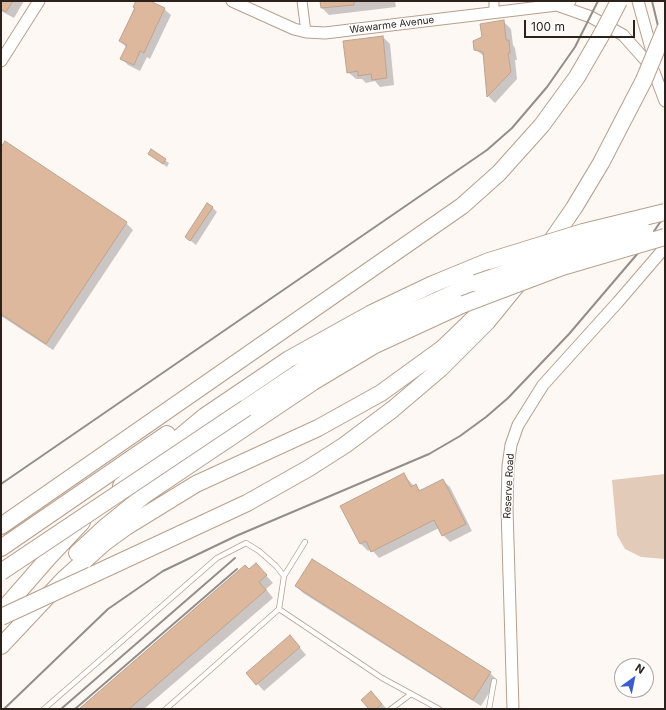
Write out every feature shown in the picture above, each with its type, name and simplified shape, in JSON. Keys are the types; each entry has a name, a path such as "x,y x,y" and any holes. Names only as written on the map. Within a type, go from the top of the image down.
{"highway":[{"path":"1,526 462,206 500,173 542,125 577,77 619,1"},
{"path":"1,617 247,503 325,458 406,399 456,353 494,315 541,255 597,170 644,80 665,28"},
{"path":"1,612 78,526 129,478 205,416 275,368 370,314 433,284 489,262 583,232 665,212"},
{"path":"1,572 313,364 373,329 476,283 572,250 665,228"},
{"path":"1,637 74,556 104,528 146,494 333,370 389,338 464,304 562,267 665,237"},
{"path":"1,646 64,579 104,543 126,527 196,484 318,428 381,393 443,348 495,298 510,285 524,277"},
{"path":"1,548 269,365 335,325 370,314"}],"street":[{"path":"1,61 39,1"},
{"name":"Wawarme Avenue","path":"232,1 294,30 325,33 494,6 557,4 570,1"},
{"path":"302,1 306,32"},
{"path":"638,1 665,101"},
{"path":"557,4 591,17 610,27 626,38 648,62 654,72 665,101"},
{"name":"Reserve Road","path":"512,709 507,508 508,466 516,432 529,405 543,385 618,302 661,252 665,244"}],"lane":[{"path":"166,709 278,609 284,576 305,542"},
{"path":"44,709 217,558 246,543 265,556 284,576"},
{"path":"278,609 382,678 439,709"},
{"path":"489,709 494,680"},
{"path":"391,709 411,694"}],"shaded area":[{"path":"665,474 665,559 641,557 625,549 617,535 612,480"}],"building":[{"path":"1,1 13,1 6,12 1,9"},
{"path":"136,1 150,1 165,8 144,53 140,51 134,65 120,59 127,45 119,41 135,8 133,7"},
{"path":"320,1 354,1 354,5 321,8"},
{"path":"504,20 506,40 509,40 510,53 508,53 511,72 487,97 483,52 474,50 473,41 482,37 480,24"},
{"path":"383,36 387,78 372,80 371,74 358,76 358,71 347,73 343,41"},
{"path":"5,141 127,222 46,344 1,314 1,147"},
{"path":"151,149 166,159 163,164 148,154"},
{"path":"207,203 213,207 190,241 185,237"},
{"path":"404,473 411,487 416,484 419,491 443,479 466,524 442,536 434,520 371,552 366,541 360,544 340,506"},
{"path":"312,559 491,672 473,700 295,586"},
{"path":"256,563 267,575 259,582 266,590 129,709 79,709 245,565 249,569"},
{"path":"290,635 300,647 256,685 246,673"},
{"path":"371,691 382,704 376,709 369,709 361,700"}],"railway":[{"path":"1,484 487,150 512,128 547,87 575,47 598,1"},
{"path":"652,1 665,55"},
{"path":"4,709 108,609 163,571 236,536 429,454 460,436 486,417 508,398 569,334 644,246 665,215"},
{"path":"61,709 235,558"},
{"path":"75,709 237,569"}]}
